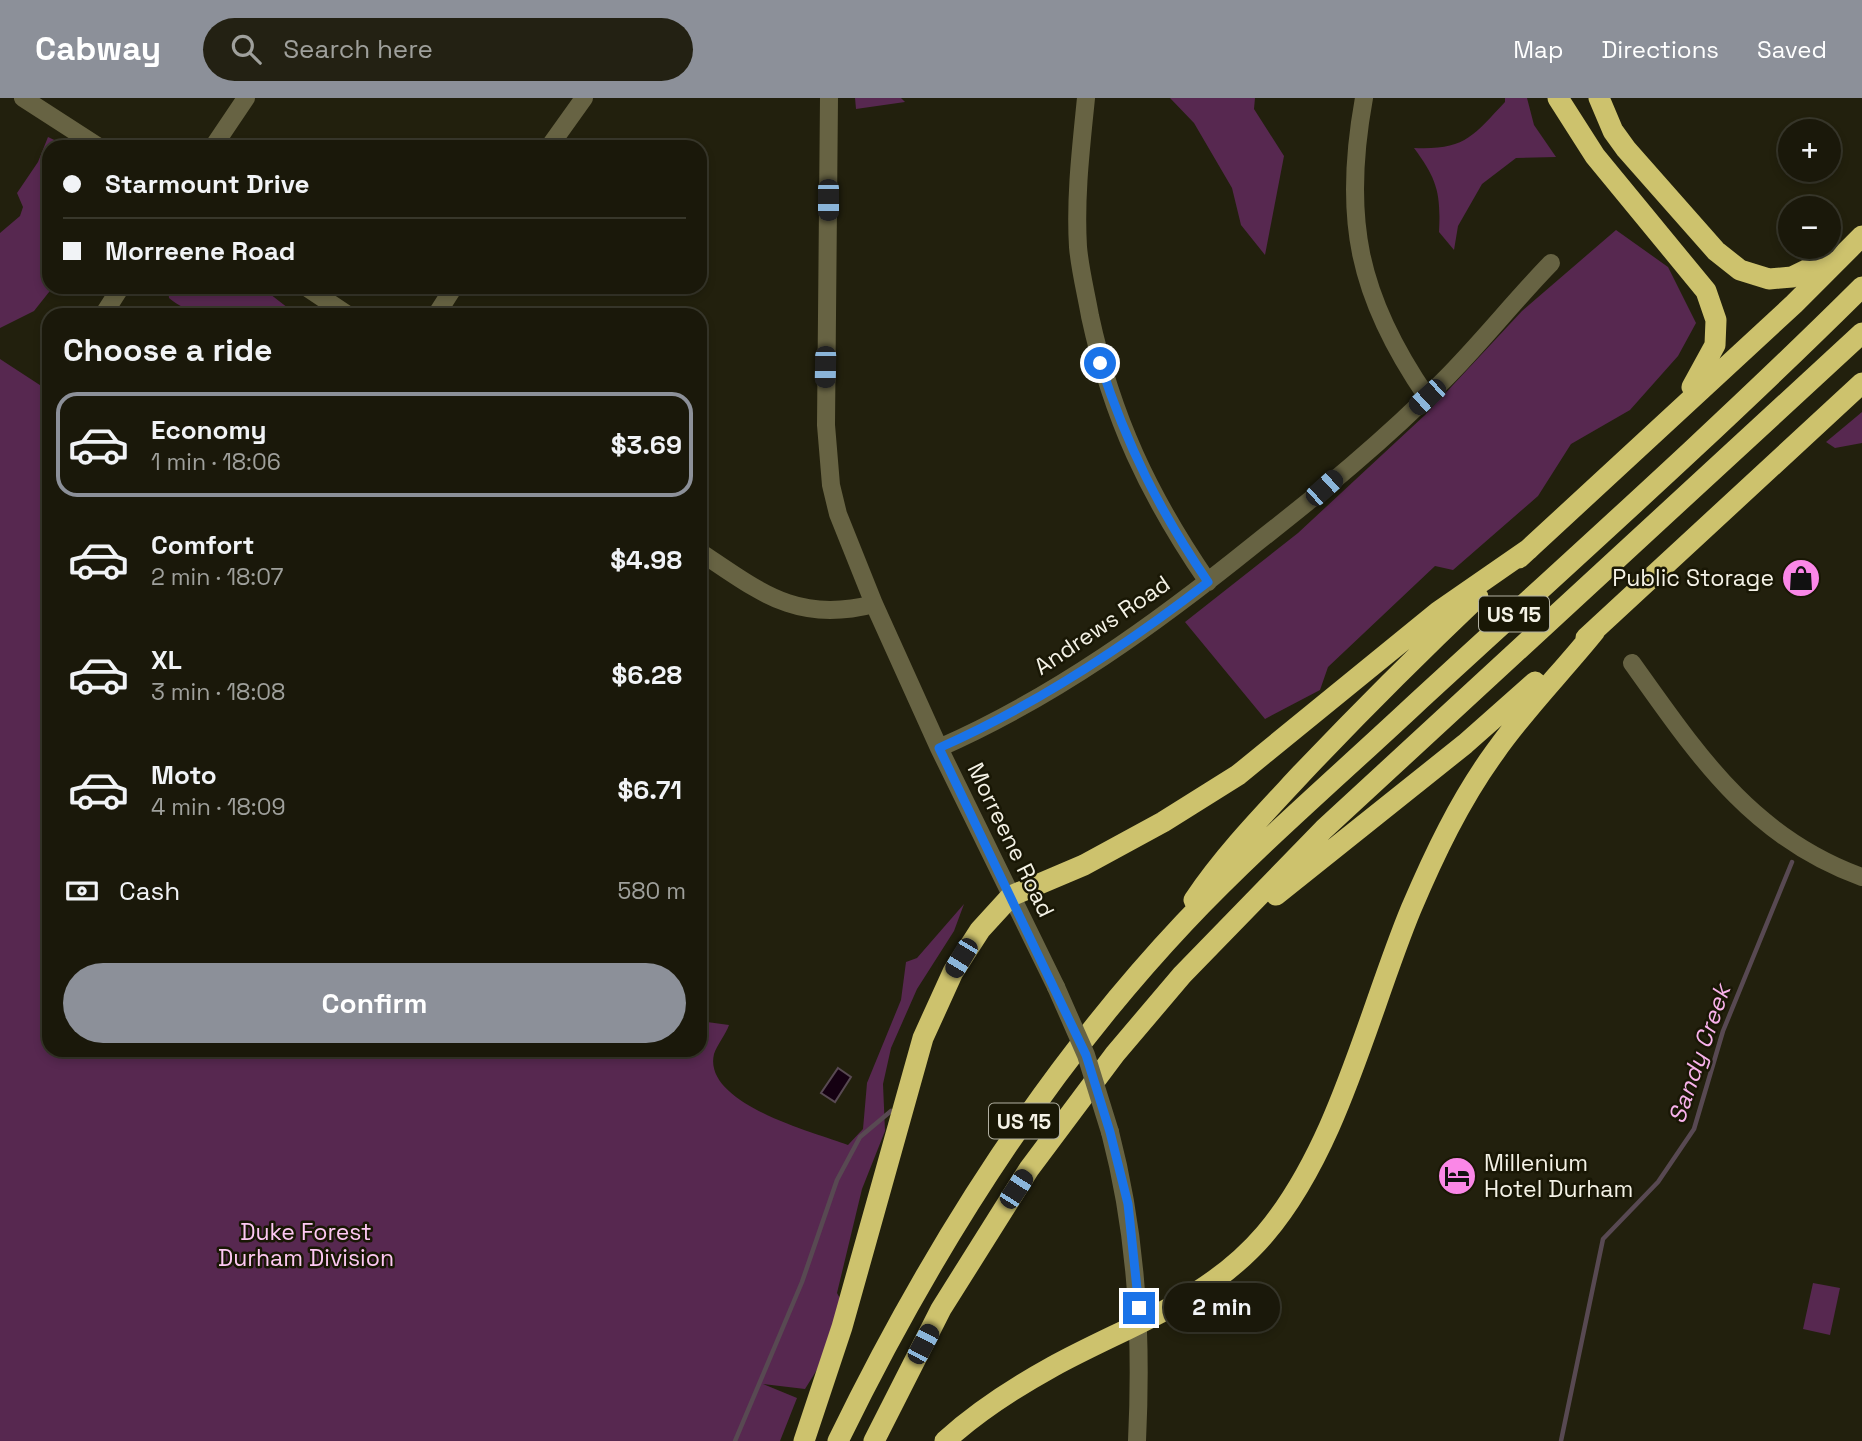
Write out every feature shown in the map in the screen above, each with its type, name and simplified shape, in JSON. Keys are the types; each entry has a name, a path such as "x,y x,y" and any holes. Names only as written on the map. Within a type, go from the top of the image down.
{"highway":[{"path":"1558,98 1595,156 1696,274 1711,302 1716,320 1715,345 1707,365 1676,413"},
{"path":"1599,98 1605,116 1626,149 1716,251 1740,270 1769,279 1792,277 1857,241"},
{"path":"1167,942 1217,865 1399,674 1857,241"},
{"name":"US 15","path":"838,1441 902,1315 979,1187 1086,1039 1167,942 1262,846 1773,375 1862,287"},
{"name":"US 15","path":"874,1441 941,1309 1029,1169 1115,1054 1222,931 1334,820 1781,411 1862,333"},
{"path":"1222,931 1267,904 1300,873 1465,744 1561,657 1595,631 1859,388"},
{"path":"804,1441 842,1327 923,1038 970,944 1011,896 1084,865 1163,822 1238,775 1438,612 1529,549"},
{"path":"945,1441 973,1418 1033,1378 1175,1308 1227,1271 1266,1233 1295,1194 1347,1079 1412,908 1454,817 1480,773 1517,721 1595,631"}],"street":[{"path":"23,98 88,140"},
{"path":"218,140 246,98"},
{"path":"555,140 584,98"},
{"name":"Morreene Road","path":"829,98 825,392 827,455 838,514 874,604 939,748 1056,987 1086,1055 1110,1132 1128,1204 1140,1325 1137,1441"},
{"path":"1086,98 1079,179 1078,248 1100,363 1115,411 1137,464 1208,582"},
{"path":"1364,98 1357,150 1355,208 1362,261 1374,306 1390,341 1427,397"},
{"name":"Andrews Road","path":"939,748 1001,721 1134,637 1304,506 1427,397 1551,263"},
{"path":"316,294 338,308"},
{"path":"707,557 768,597 791,607 832,611 874,604"},
{"path":"1632,663 1699,757 1755,817 1813,853 1862,877"}],"green space":[{"path":"855,98 901,98 905,102 856,109"},
{"path":"1170,98 1255,98 1254,109 1284,156 1265,255 1241,225 1232,188 1194,123"},
{"path":"1505,98 1527,98 1534,125 1556,157 1516,158 1482,184 1458,226 1454,250 1439,232 1436,187 1414,148 1457,144 1494,114 1505,102"},
{"path":"42,152 42,294 47,294 34,311 0,328 0,233 20,216 23,207 17,193"},
{"path":"1616,230 1668,267 1696,323 1678,356 1630,410 1571,444 1538,496 1453,570 1435,566 1328,667 1320,690 1265,719 1185,622 1298,533 1425,415 1522,311"},
{"path":"169,294 270,294 288,308 185,308 169,298"},
{"name":"Duke Forest Durham Division","path":"0,359 42,386 42,1057 707,1057 707,1022 729,1025 714,1054 715,1072 725,1088 764,1114 848,1145 863,1129 867,1083 901,1000 906,962 917,958 964,904 954,931 917,989 891,1048 883,1084 885,1131 862,1189 837,1293 842,1302 823,1360 805,1389 763,1384 797,1398 780,1441 0,1441"},
{"path":"1862,412 1862,443 1835,448 1826,442"},
{"path":"1813,1283 1840,1288 1830,1335 1803,1329"}],"shaded area":[{"path":"838,1068 851,1077 835,1102 821,1093"}],"waterway":[{"name":"Sandy Creek","path":"1561,1441 1603,1239 1658,1182 1694,1129 1723,1031 1792,862"},
{"path":"735,1441 802,1282 837,1180 860,1137 891,1111"}],"place":[{"name":"Public Storage","path":"1801,578"},
{"name":"Millenium Hotel Durham","path":"1457,1176"}],"route":[{"path":"1100,363 1115,411 1137,464 1208,582 1134,637 1001,721 939,748 1056,987 1086,1055 1110,1132 1128,1204 1139,1308"}]}
